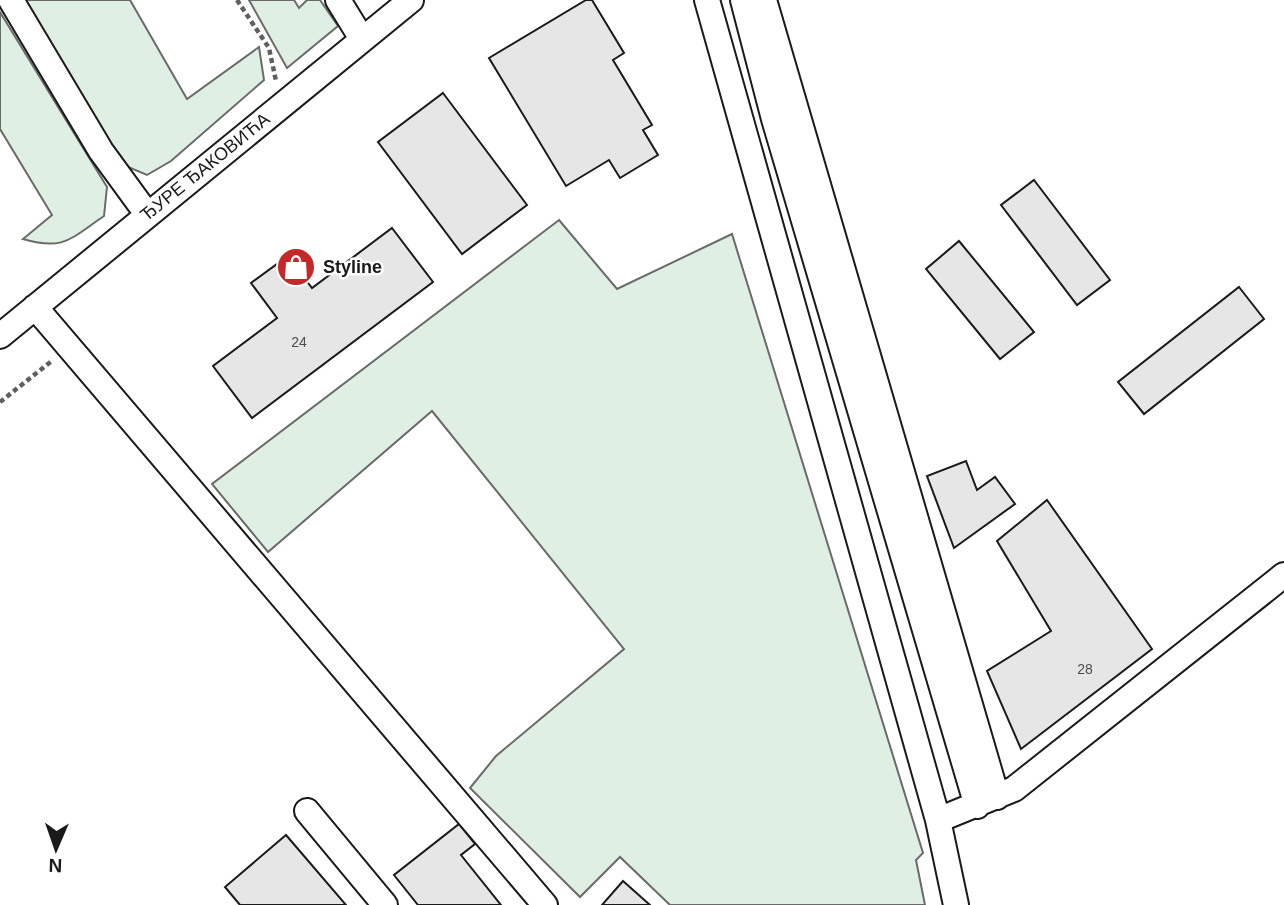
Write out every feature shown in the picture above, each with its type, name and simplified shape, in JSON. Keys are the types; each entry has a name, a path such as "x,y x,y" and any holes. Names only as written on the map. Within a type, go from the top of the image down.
{"street":[{"path":"11,0 101,151 147,214"},
{"path":"338,0 362,39"},
{"name":"ЂУРЕ ЂАКОВИЋА","path":"0,336 411,0"},
{"path":"707,0 938,820 956,905"},
{"path":"743,0 778,132 987,801"},
{"path":"764,0 987,801"},
{"path":"35,307 544,905"},
{"path":"938,820 1014,789 1284,575"},
{"path":"307,811 385,905"}],"path":[{"path":"237,0 269,48 281,106"},
{"path":"0,402 54,359"}],"green space":[{"path":"25,0 130,0 187,99 259,47 264,80 171,161 147,175 121,164"},
{"path":"249,0 294,0 299,8 307,0 320,0 338,26 287,68"},
{"path":"0,12 107,187 104,216 66,241 48,244 23,239 52,215 0,129"},
{"path":"559,220 617,289 732,234 923,853 916,860 925,905 670,905 620,857 580,897 470,788 496,756 624,649 432,411 268,552 212,484"}],"building":[{"path":"586,0 592,0 624,53 613,60 652,125 643,130 658,155 620,178 609,160 566,186 489,58"},
{"path":"443,93 527,205 462,254 378,142"},
{"path":"1034,180 1110,280 1077,305 1001,205"},
{"path":"392,228 433,282 252,418 213,366 277,318 251,283 288,256 312,288"},
{"path":"959,241 1034,332 1000,359 926,269"},
{"path":"1239,287 1264,319 1144,414 1118,382"},
{"path":"966,461 977,490 995,477 1015,504 954,548 927,476"},
{"path":"1047,500 1152,649 1021,749 987,671 1051,631 997,541"},
{"path":"459,824 475,844 461,855 501,905 418,905 394,875"},
{"path":"286,835 346,905 240,905 225,887"},
{"path":"623,881 650,905 602,905"}],"place":[{"name":"Styline","path":"296,267"}]}
